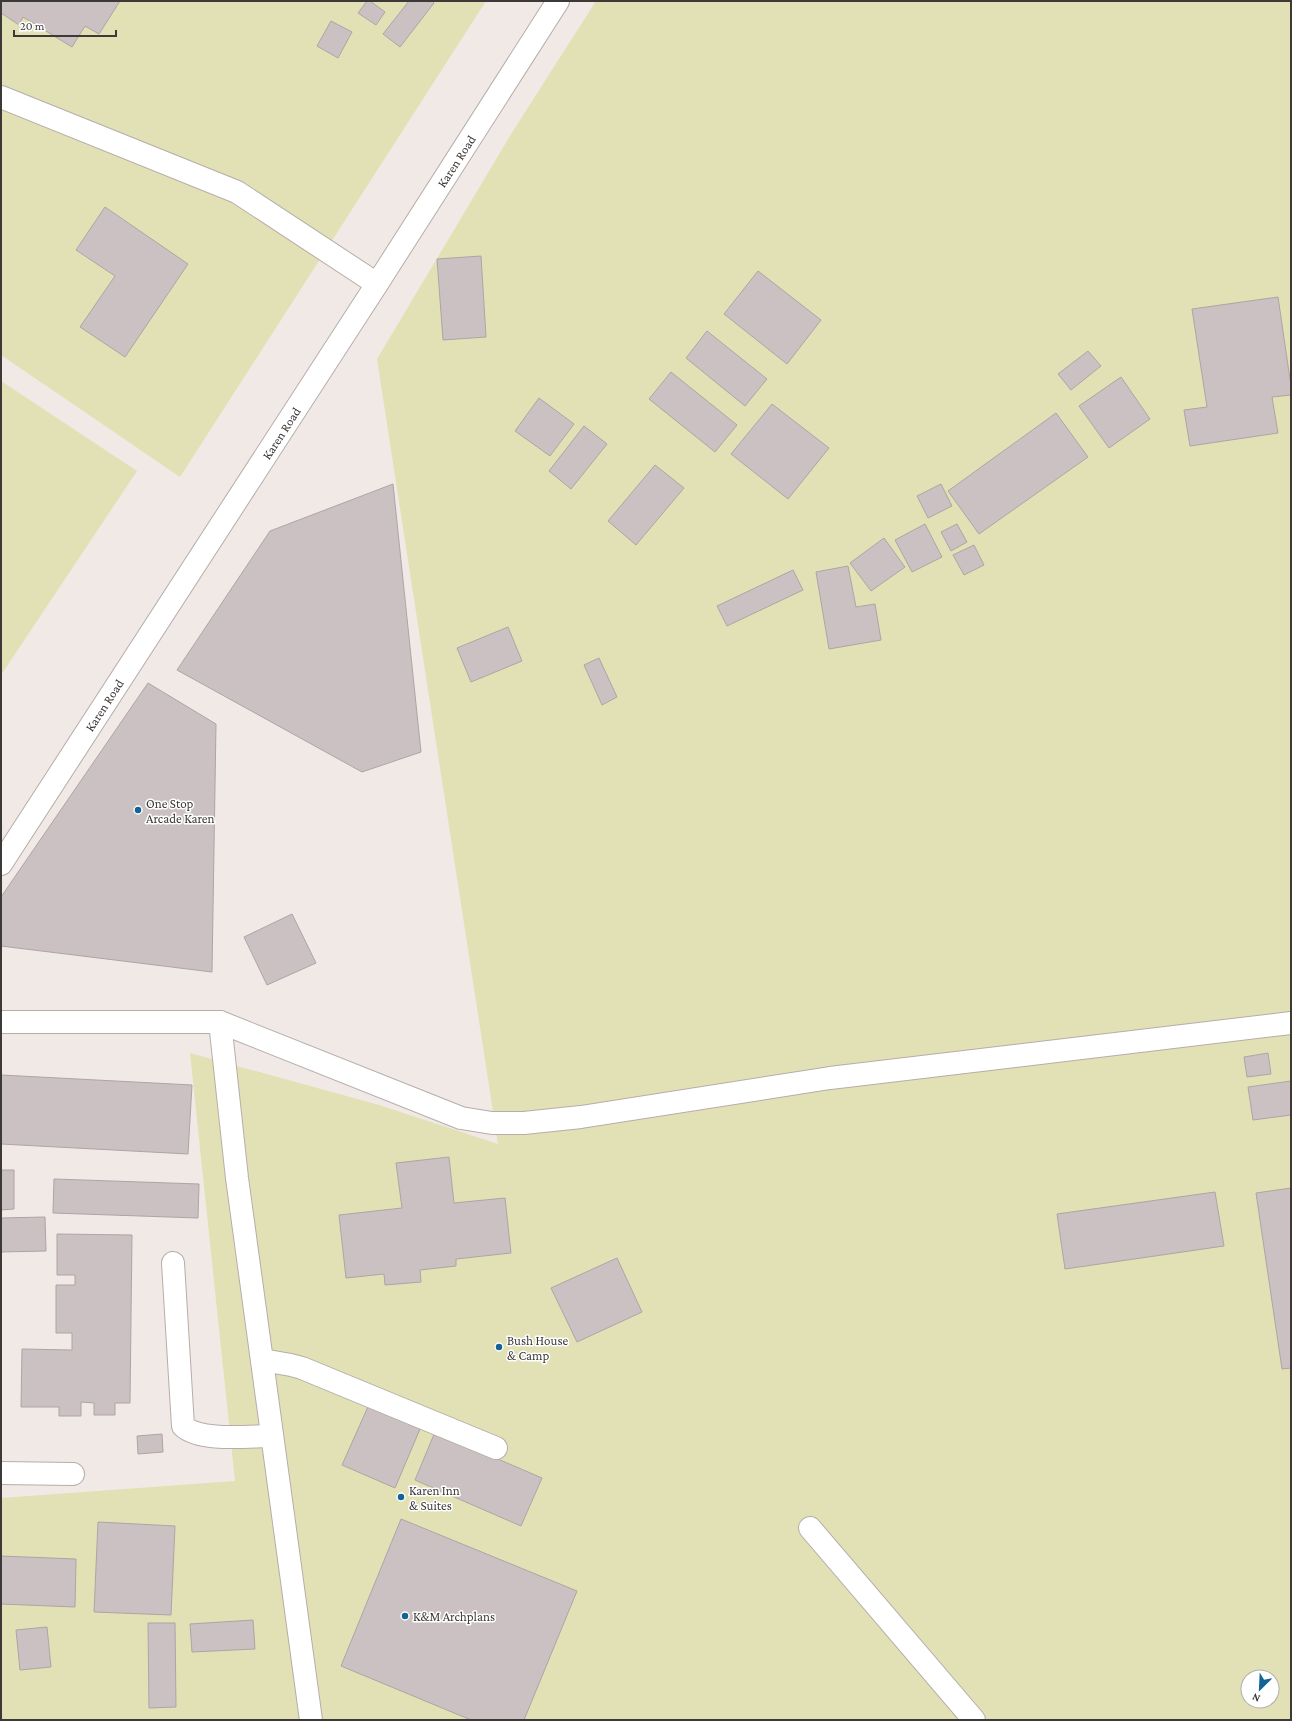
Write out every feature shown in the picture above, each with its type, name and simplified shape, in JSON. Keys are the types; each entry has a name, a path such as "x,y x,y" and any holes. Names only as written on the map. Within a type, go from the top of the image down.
{"street":[{"name":"Karen Road","path":"1,864 377,284 558,1"},
{"path":"1,97 237,192 377,284"},
{"path":"1,1022 220,1022 461,1118 492,1123 524,1123 581,1117 830,1078 1291,1023"},
{"path":"220,1022 237,1178 311,1720"},
{"path":"173,1263 183,1426 188,1431 204,1436 272,1436"},
{"path":"262,1360 302,1368 496,1448"},
{"path":"1,1473 73,1474"},
{"path":"810,1528 974,1720"}],"shaded area":[{"path":"1,1 486,1 180,477 1,355"},
{"path":"596,1 1291,1 1291,1720 1,1720 1,1498 235,1481 190,1053 379,1105 498,1144 377,359 513,131"},
{"path":"1,381 137,471 1,675"}],"building":[{"path":"1,1 120,1 99,34 85,26 72,47 23,17 19,25 1,13"},
{"path":"367,1 370,1 385,12 376,25 358,13"},
{"path":"409,1 432,1 434,3 400,47 383,34"},
{"path":"331,21 352,32 338,58 317,46"},
{"path":"105,207 188,264 125,357 80,327 115,276 76,250"},
{"path":"481,256 486,337 443,340 437,259"},
{"path":"758,271 821,320 787,364 724,314"},
{"path":"1278,297 1291,395 1272,397 1278,433 1190,446 1184,410 1207,407 1192,309"},
{"path":"707,331 767,379 745,406 686,358"},
{"path":"1088,351 1101,366 1071,390 1058,374"},
{"path":"671,372 737,425 715,452 649,399"},
{"path":"1121,377 1150,419 1109,448 1079,406"},
{"path":"539,398 574,424 550,456 515,431"},
{"path":"772,404 829,448 788,499 731,454"},
{"path":"1056,413 1088,457 979,534 948,491"},
{"path":"584,426 607,444 571,489 549,471"},
{"path":"655,465 684,488 636,545 608,521"},
{"path":"393,484 421,752 362,772 177,670 270,531"},
{"path":"941,484 952,506 928,518 917,496"},
{"path":"925,524 942,557 912,572 895,540"},
{"path":"957,524 967,542 951,551 941,532"},
{"path":"884,538 905,567 871,591 850,563"},
{"path":"974,545 984,565 964,575 953,555"},
{"path":"848,566 856,607 875,604 881,640 829,649 816,572"},
{"path":"793,570 803,590 727,626 717,606"},
{"path":"508,627 522,661 471,682 457,648"},
{"path":"599,658 617,697 602,705 584,665"},
{"name":"One Stop Arcade Karen","path":"148,683 216,724 212,972 1,946 1,897"},
{"path":"292,914 316,963 267,985 244,937"},
{"path":"1268,1053 1271,1074 1247,1077 1244,1057"},
{"path":"1,1075 192,1085 188,1154 1,1144"},
{"path":"1291,1081 1291,1115 1253,1120 1248,1087"},
{"path":"449,1157 454,1203 505,1198 511,1253 456,1259 456,1266 420,1270 421,1282 385,1285 384,1274 346,1278 339,1215 402,1208 396,1163"},
{"path":"1,1170 14,1170 14,1209 1,1210"},
{"path":"54,1179 199,1184 198,1218 53,1213"},
{"path":"1291,1188 1291,1368 1282,1369 1256,1193"},
{"path":"1215,1192 1224,1246 1065,1269 1057,1214"},
{"path":"45,1217 46,1251 1,1252 1,1218"},
{"path":"57,1234 132,1235 130,1403 115,1403 115,1415 94,1415 94,1403 81,1402 81,1416 59,1416 59,1407 21,1407 22,1349 72,1350 72,1333 56,1333 56,1285 75,1285 75,1275 57,1275"},
{"path":"617,1258 642,1312 577,1342 551,1288"},
{"path":"371,1400 423,1422 395,1488 342,1465"},
{"path":"435,1432 542,1478 521,1526 415,1480"},
{"path":"162,1434 163,1452 138,1454 137,1436"},
{"path":"401,1519 577,1591 524,1720 471,1720 341,1666"},
{"path":"98,1522 175,1526 171,1615 94,1612"},
{"path":"1,1556 76,1559 75,1607 1,1604"},
{"path":"253,1620 255,1649 192,1652 190,1624"},
{"path":"148,1623 175,1623 176,1707 149,1708"},
{"path":"47,1627 51,1667 20,1670 16,1630"}],"place":[{"name":"One Stop Arcade Karen","path":"138,810"},
{"name":"Bush House & Camp","path":"499,1347"},
{"name":"Karen Inn & Suites","path":"401,1497"},
{"name":"K&M Archplans","path":"405,1616"}]}
